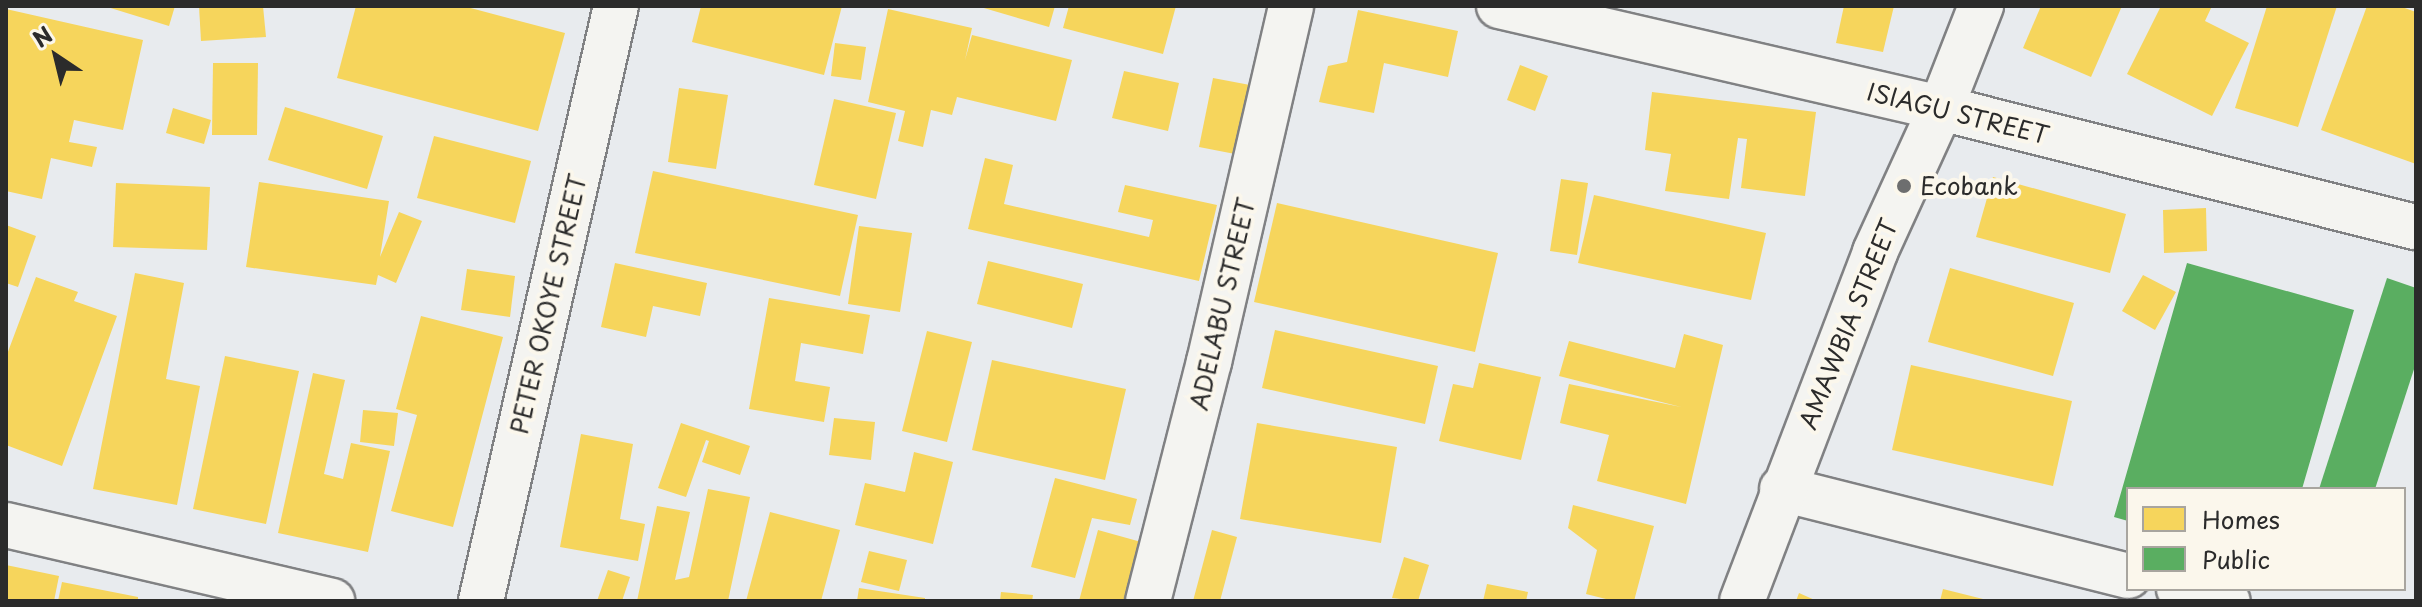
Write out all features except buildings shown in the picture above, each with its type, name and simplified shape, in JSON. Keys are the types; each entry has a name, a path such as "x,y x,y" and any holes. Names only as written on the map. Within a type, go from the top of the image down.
{"street":[{"name":"PETER OKOYE STREET","path":"481,601 616,6"},
{"name":"ADELABU STREET","path":"1148,601 1209,362 1291,6"},
{"name":"ISIAGU STREET","path":"1499,6 1941,108 2416,227"},
{"name":"AMAWBIA STREET","path":"1742,601 1782,489 1875,252 1941,108 1981,6"},
{"path":"1782,489 2126,575"},
{"path":"6,525 332,601"},
{"path":"2187,591 2228,601"}],"place":[{"name":"Ecobank","path":"1904,186"}]}
